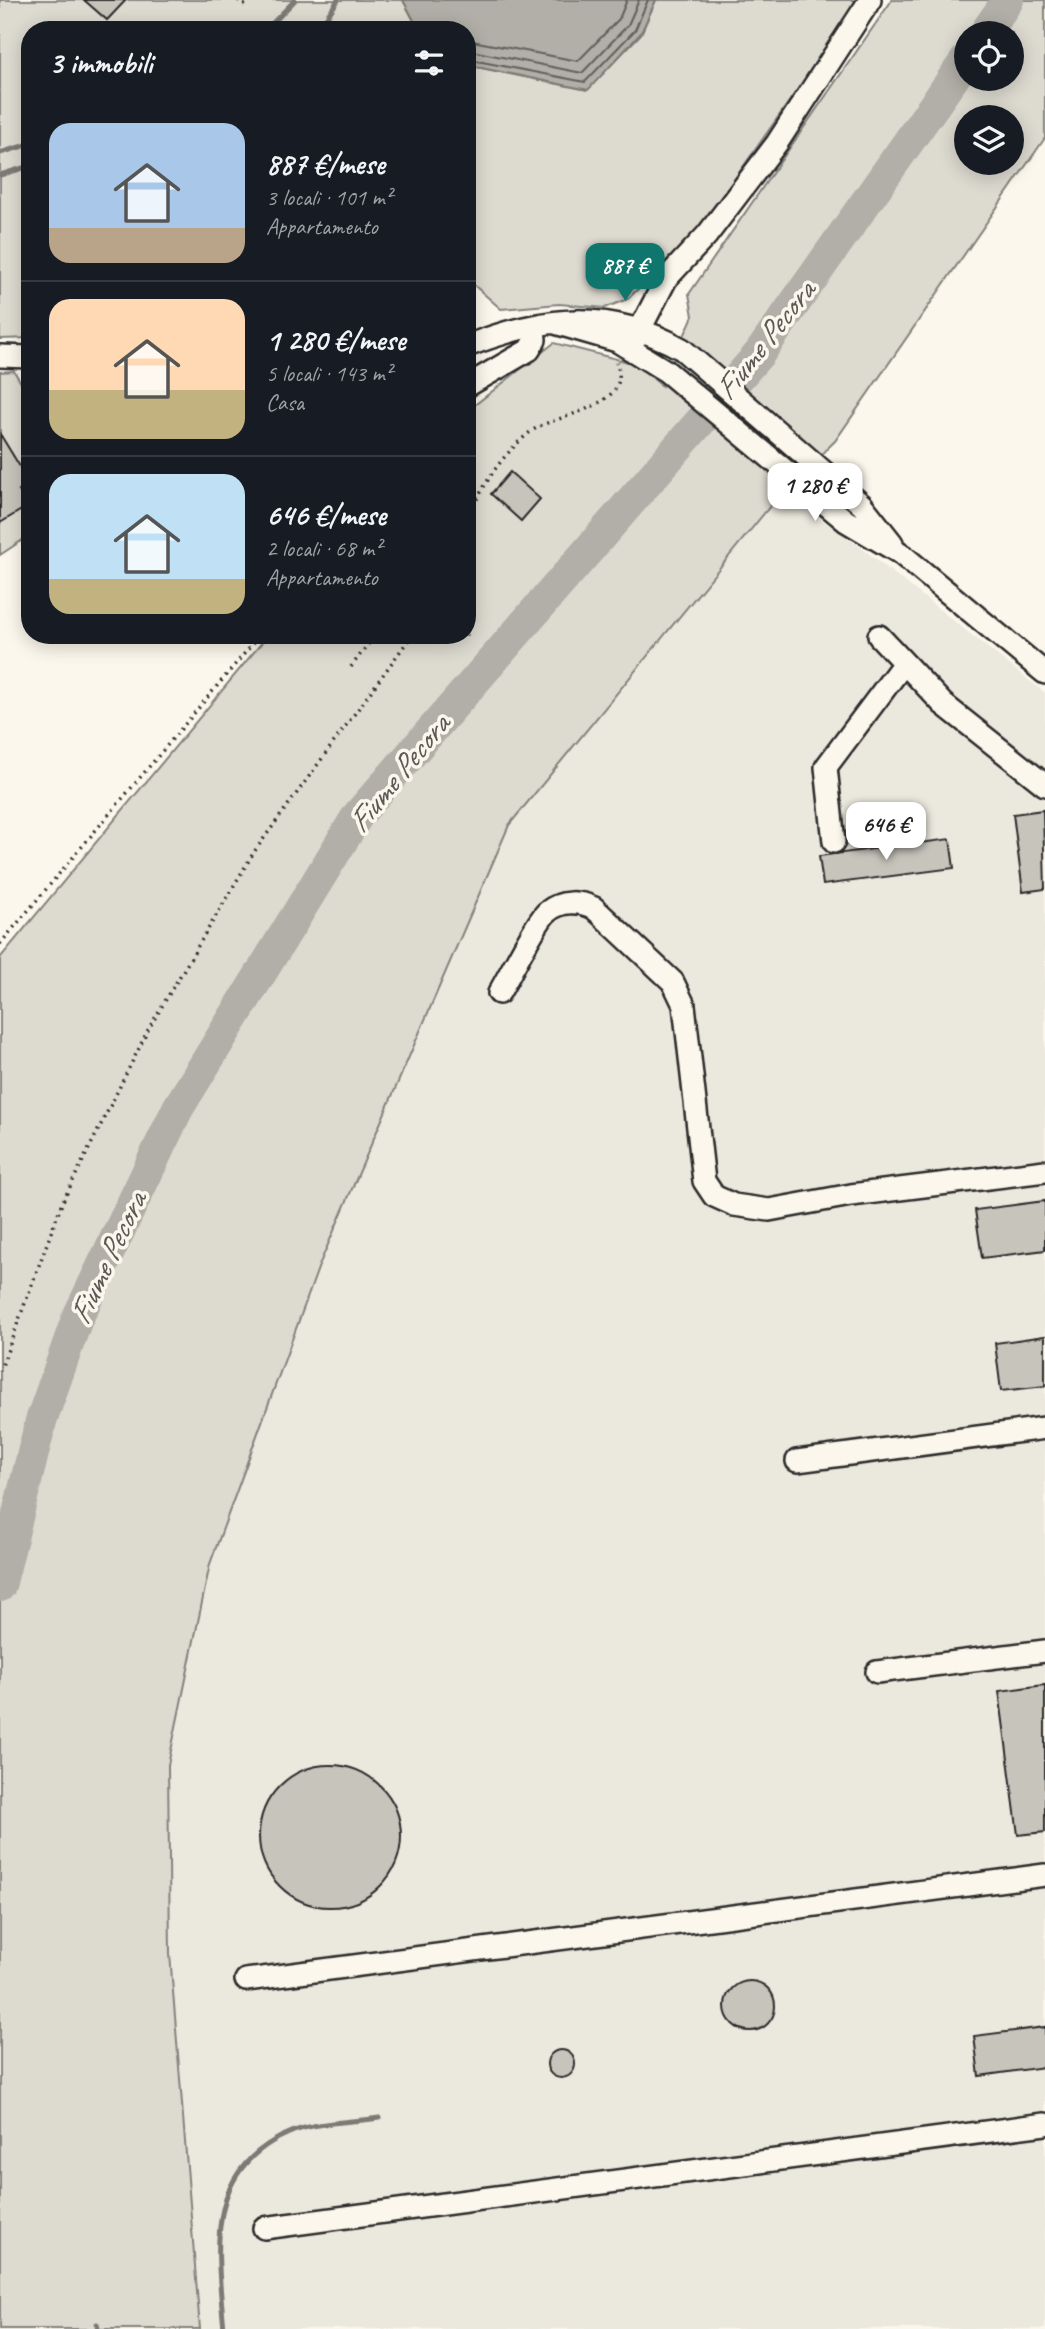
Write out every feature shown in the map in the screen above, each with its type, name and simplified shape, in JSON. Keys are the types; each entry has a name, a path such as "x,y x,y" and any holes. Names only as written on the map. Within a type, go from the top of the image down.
{"street":[{"path":"620,351 641,329 666,279 708,236 777,143 870,0"},
{"path":"476,344 545,325 589,320 641,329 682,349 862,505 900,553"},
{"path":"545,325 608,338 620,351 666,371 846,520 900,553 1045,673"},
{"path":"476,381 529,350 545,325"},
{"path":"0,356 21,357"},
{"path":"879,636 943,704 1045,785"},
{"path":"834,842 826,767 904,663"},
{"path":"499,993 547,912 566,902 582,902 594,908 673,982 684,1005 704,1181 714,1196 734,1205 769,1210 851,1195 1045,1171"},
{"path":"797,1461 1045,1428"},
{"path":"877,1672 1045,1651"},
{"path":"246,1980 1045,1875"},
{"path":"264,2228 1045,2124"}],"path":[{"path":"238,0 246,6"},
{"path":"476,502 511,450 538,426 596,405 615,389 620,370 620,351"},
{"path":"0,944 252,644"},
{"path":"351,667 368,644"},
{"path":"0,1371 62,1203 149,1028 254,852 405,644"}],"shaded area":[{"path":"0,0 403,0 414,21 21,21 21,338 0,339"},
{"path":"656,0 857,0 855,8 700,228 628,299 605,308 559,304 501,309 476,287 476,67 587,90 641,34"},
{"path":"892,0 1045,0 1045,138 1024,168 1024,105 954,105 954,175 1019,175 835,441 780,494 509,825 320,1263 210,1564 168,1765 170,1954 200,2329 0,2329 0,958 261,644 476,644 476,404 554,343 636,364 662,386 693,316 689,294"},
{"path":"14,371 21,383 21,541 0,555 0,372"},
{"path":"780,494 844,534 1045,693 1045,2329 200,2329 170,1954 168,1765 210,1564 320,1263 509,825"}],"water":[{"path":"403,0 656,0 641,33 588,90 476,67 476,21 414,21"}],"building":[{"path":"84,0 126,0 107,20"},
{"path":"0,434 21,468 21,510 0,523"},
{"path":"510,472 540,499 521,521 491,494"},
{"path":"1043,810 1045,889 1023,892 1013,814"},
{"path":"950,839 954,868 823,885 819,856"},
{"path":"1045,1201 1045,1250 982,1258 975,1210"},
{"path":"1045,1336 1045,1386 1001,1391 995,1343"},
{"path":"1045,1685 1045,1832 1018,1835 999,1691"},
{"path":"330,1765 357,1770 380,1786 396,1809 401,1836 396,1863 380,1886 357,1902 330,1907 303,1902 280,1886 264,1863 259,1836 264,1809 280,1786 303,1770"},
{"path":"750,1981 767,1989 775,2006 767,2023 750,2031 733,2023 725,2006 733,1989"},
{"path":"1045,2027 1045,2067 979,2076 974,2036"},
{"path":"561,2050 571,2054 575,2064 571,2074 561,2078 551,2074 547,2064 551,2054"}],"waterway":[{"path":"275,21 295,0"},
{"path":"324,21 338,0"},
{"name":"Fiume Pecora","path":"993,21 1008,0"},
{"name":"Fiume Pecora","path":"0,1586 41,1421 77,1319 178,1108 358,815 759,354 954,77"},
{"path":"0,153 21,147"},
{"path":"0,175 21,169"},
{"path":"224,2329 219,2270 222,2214 230,2189 243,2166 264,2147 294,2131 325,2124 379,2118"},
{"path":"97,2324 98,2329"}]}
